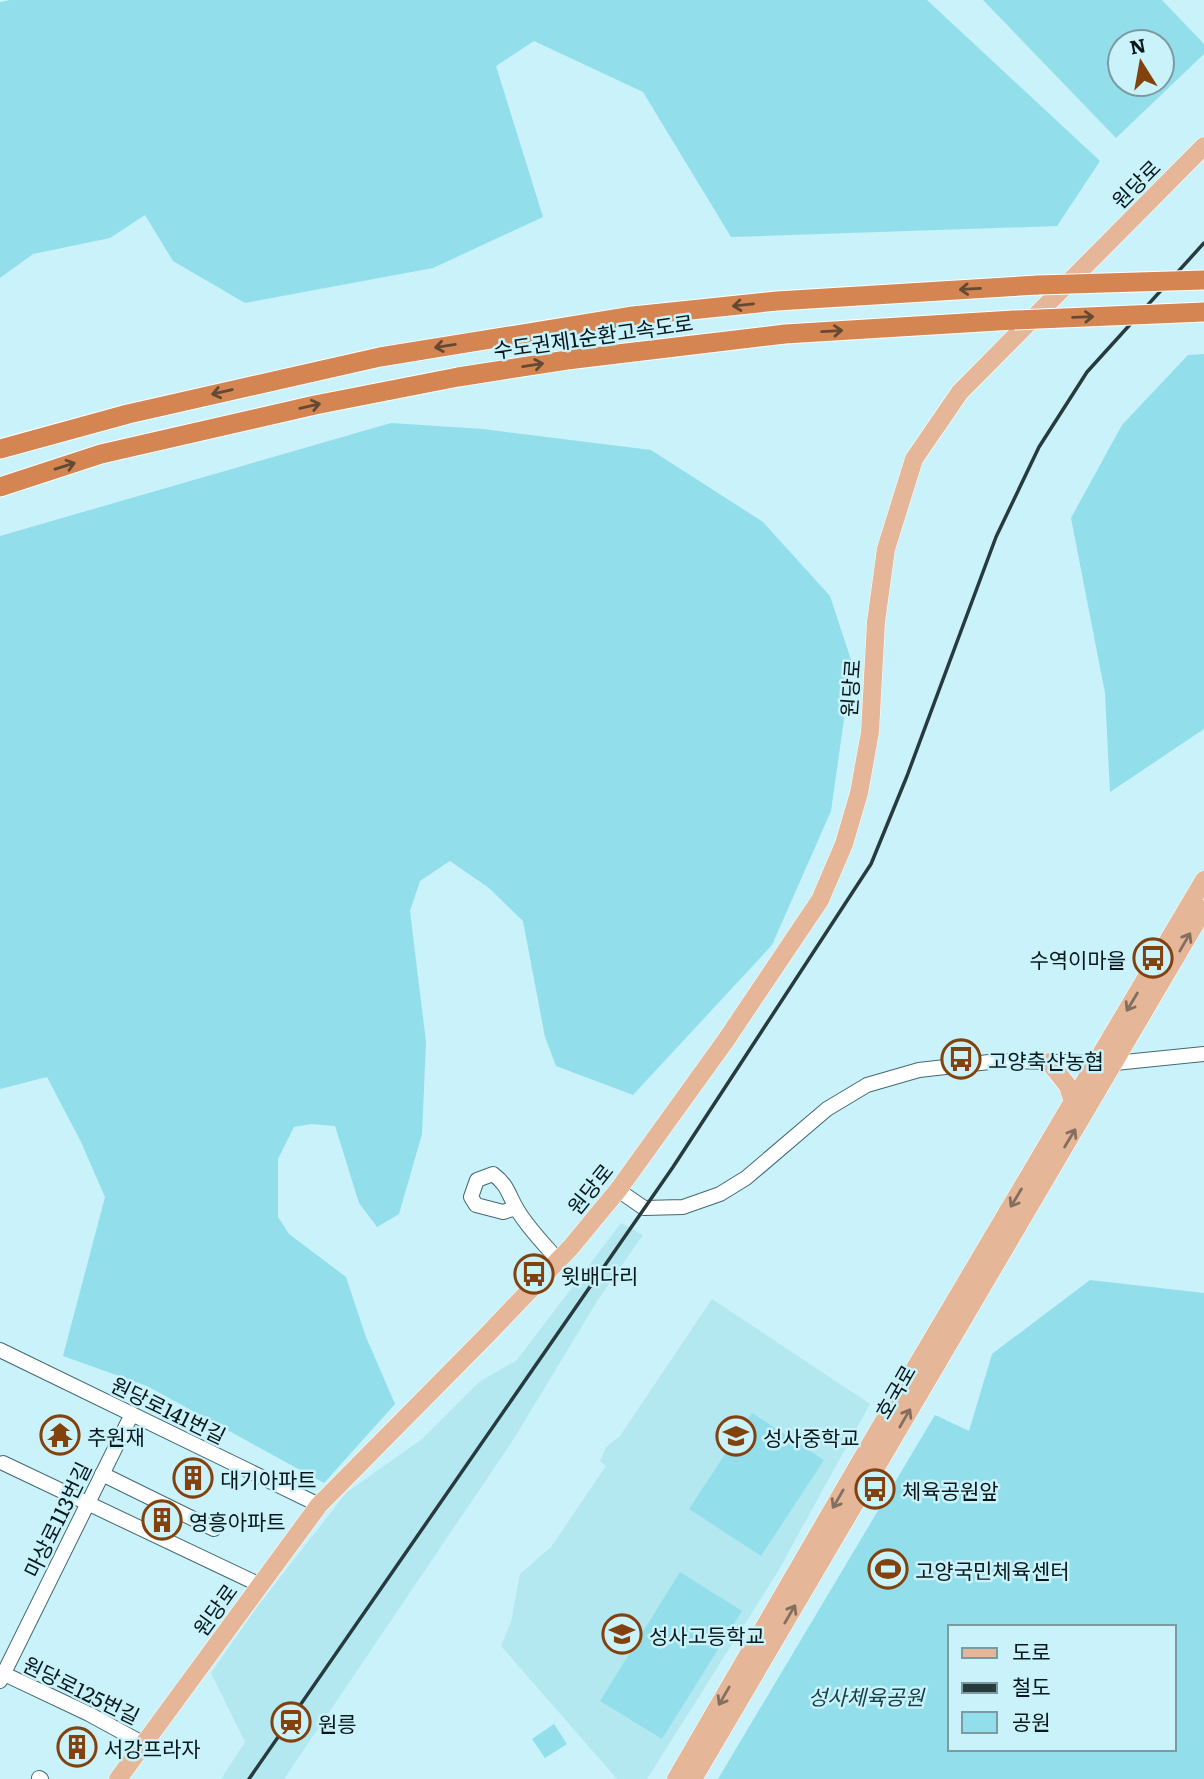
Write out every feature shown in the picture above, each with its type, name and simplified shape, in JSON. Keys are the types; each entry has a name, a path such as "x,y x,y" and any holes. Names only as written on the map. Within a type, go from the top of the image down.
{"highway":[{"name":"수도권제1순환고속도로","path":"0,449 128,414 380,357 633,316 777,301 1038,285 1204,280"},
{"name":"수도권제1순환고속도로","path":"0,487 102,454 315,405 458,377 567,360 785,334 1204,312"}],"main road":[{"name":"원당로","path":"118,1779 319,1505 558,1260 618,1190 726,1040 820,900 844,844 859,793 870,732 876,622 886,550 914,459 960,392 1204,146"},
{"name":"호국로","path":"693,1779 1106,1062 1204,880"},
{"name":"호국로","path":"676,1779 884,1419 1073,1101 1106,1062 1204,909"},
{"path":"1049,1062 1068,1086 1073,1101"}],"street":[{"path":"618,1190 645,1208 683,1207 720,1194 746,1178 827,1109 867,1085 919,1070 998,1061 1106,1062 1204,1054"},
{"path":"516,1208 558,1260"},
{"name":"원당로141번길","path":"0,1350 319,1505"},
{"name":"마상로113번길","path":"1,1675 132,1414"},
{"path":"4,1463 260,1585"},
{"path":"102,1474 214,1529"},
{"name":"원당로125번길","path":"1,1675 89,1714 144,1744"}],"shaded area":[{"path":"621,1223 643,1235 599,1298 513,1440 284,1779 221,1779 245,1742 211,1673 257,1607 346,1493 422,1439 479,1382 517,1360"},
{"path":"712,1299 870,1404 777,1573 647,1779 617,1779 501,1646 511,1622 520,1574 551,1547 606,1466 600,1461 606,1447 620,1436"}],"green space":[{"path":"927,0 1100,161 1057,226 731,237 643,92 534,41 496,66 543,217 433,268 245,303 173,261 145,215 110,238 33,254 0,278 0,2"},
{"path":"983,0 1162,0 1204,44 1204,54 1176,81 1176,28 1106,28 1106,98 1158,98 1116,138"},
{"path":"1204,354 1204,729 1110,792 1105,693 1071,518 1122,425 1188,355"},
{"path":"391,423 483,429 651,450 763,522 830,596 852,663 831,811 772,945 633,1095 556,1066 545,1037 523,921 489,888 450,861 420,881 410,911 426,1042 422,1134 399,1214 377,1227 359,1203 335,1126 311,1124 294,1127 278,1159 278,1217 289,1234 346,1277 366,1337 395,1404 324,1483 147,1386 63,1356 105,1197 81,1142 47,1077 0,1089 0,536"},
{"name":"성사체육공원","path":"1090,1280 1204,1293 1204,1779 718,1779 935,1415 969,1431 992,1354"},
{"path":"752,1413 824,1460 761,1556 689,1509"},
{"path":"680,1572 742,1611 662,1739 600,1701"},
{"path":"554,1724 567,1744 545,1758 532,1739"}],"railway":[{"path":"249,1779 673,1167 871,864 907,776 996,537 1039,447 1087,372 1204,243"}],"place":[{"name":"수역이마을","path":"1153,958"},
{"name":"고양축산농협","path":"961,1059"},
{"name":"윗배다리","path":"534,1274"},
{"name":"추원재","path":"60,1435"},
{"name":"성사중학교","path":"736,1436"},
{"name":"대기아파트","path":"193,1478"},
{"name":"체육공원앞","path":"875,1489"},
{"name":"영흥아파트","path":"162,1520"},
{"name":"고양국민체육센터","path":"888,1569"},
{"name":"성사고등학교","path":"622,1634"},
{"name":"원릉","path":"291,1722"},
{"name":"서강프라자","path":"77,1747"}]}
